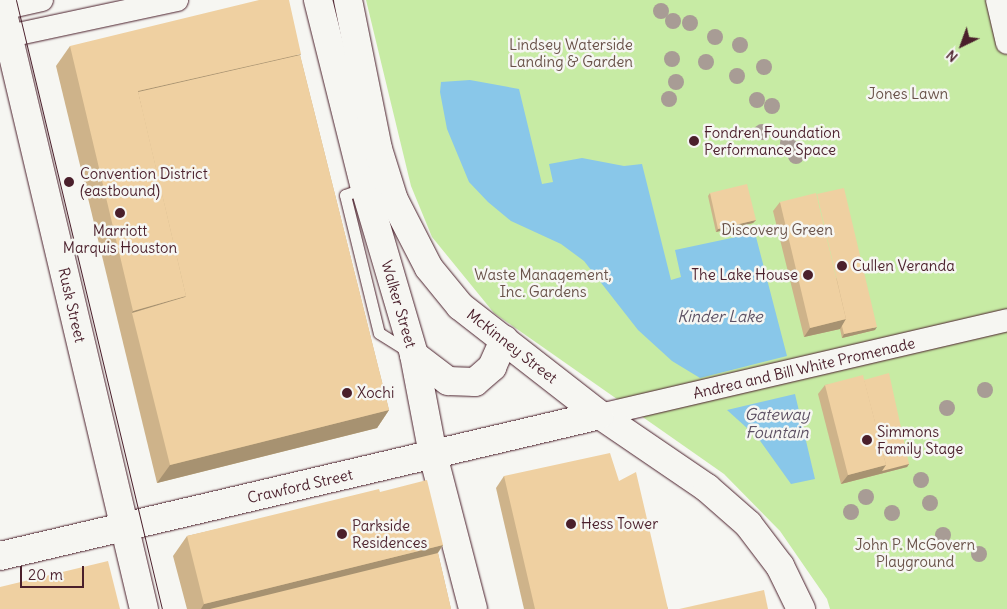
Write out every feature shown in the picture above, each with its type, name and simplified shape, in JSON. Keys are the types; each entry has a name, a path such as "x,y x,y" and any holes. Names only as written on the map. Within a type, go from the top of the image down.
{"street":[{"path":"1,7 42,0"},
{"path":"4,37 177,0"},
{"name":"Walker Street","path":"318,0 377,185 434,455 472,609"},
{"name":"McKinney Street","path":"348,0 378,149 377,185 394,200 429,268 460,306 600,415 707,488 748,524 780,566 801,609"},
{"path":"997,0 1007,43"},
{"name":"Rusk Street","path":"1,7 4,37 144,609"},
{"name":"Andrea and Bill White Promenade","path":"600,415 1007,320"},
{"path":"414,355 448,381 475,382 492,367 504,340"},
{"name":"Crawford Street","path":"0,556 600,415"}],"green space":[{"name":"Discovery Green","path":"366,0 1007,0 1007,609 830,609 827,599 780,531 724,474 494,313 432,237 411,186"}],"water":[{"name":"Kinder Lake","path":"470,80 519,89 542,184 553,182 549,164 582,158 624,166 642,164 671,280 681,277 675,250 755,233 787,356 700,378 672,361 638,330 584,261 561,244 511,221 488,202 469,182 447,129 440,92 441,82"},
{"name":"Gateway Fountain","path":"795,394 815,479 791,484 758,438 727,410"}],"building":[{"name":"Marriott Marquis Houston","path":"259,0 289,0 301,54 138,91 186,296 133,311 70,46"},
{"path":"300,55 389,410 170,465 132,313 186,296 138,92"},
{"path":"747,184 756,220 718,229 710,193"},
{"name":"Cullen Veranda","path":"844,188 877,327 844,334 842,326 846,319 817,194"},
{"name":"The Lake House","path":"816,193 846,319 810,328 780,202"},
{"path":"889,373 909,464 882,471 886,465 864,380"},
{"path":"863,375 886,465 848,475 825,385"},
{"name":"Hess Tower","path":"610,453 619,481 636,472 668,609 535,609 504,476"},
{"name":"Parkside Residences","path":"427,480 443,545 204,604 187,536 379,489 380,492"},
{"path":"438,553 451,609 210,609"},
{"path":"108,561 120,609 0,609 0,587"},
{"path":"764,590 768,609 679,609"}],"tram line":[{"path":"16,0 162,609"}],"place":[{"name":"Fondren Foundation Performance Space","path":"694,141"},
{"name":"Convention District (eastbound)","path":"69,182"},
{"name":"Marriott Marquis Houston","path":"120,213"},
{"name":"Cullen Veranda","path":"842,266"},
{"name":"The Lake House","path":"808,275"},
{"name":"Xochi","path":"347,393"},
{"name":"Simmons Family Stage","path":"867,440"},
{"name":"Hess Tower","path":"571,524"},
{"name":"Parkside Residences","path":"342,534"}],"park label":[{"name":"Lindsey Waterside Landing & Garden","path":"571,52"},
{"name":"Jones Lawn","path":"908,94"},
{"name":"Waste Management, Inc. Gardens","path":"543,282"},
{"name":"John P. McGovern Playground","path":"915,552"}]}
